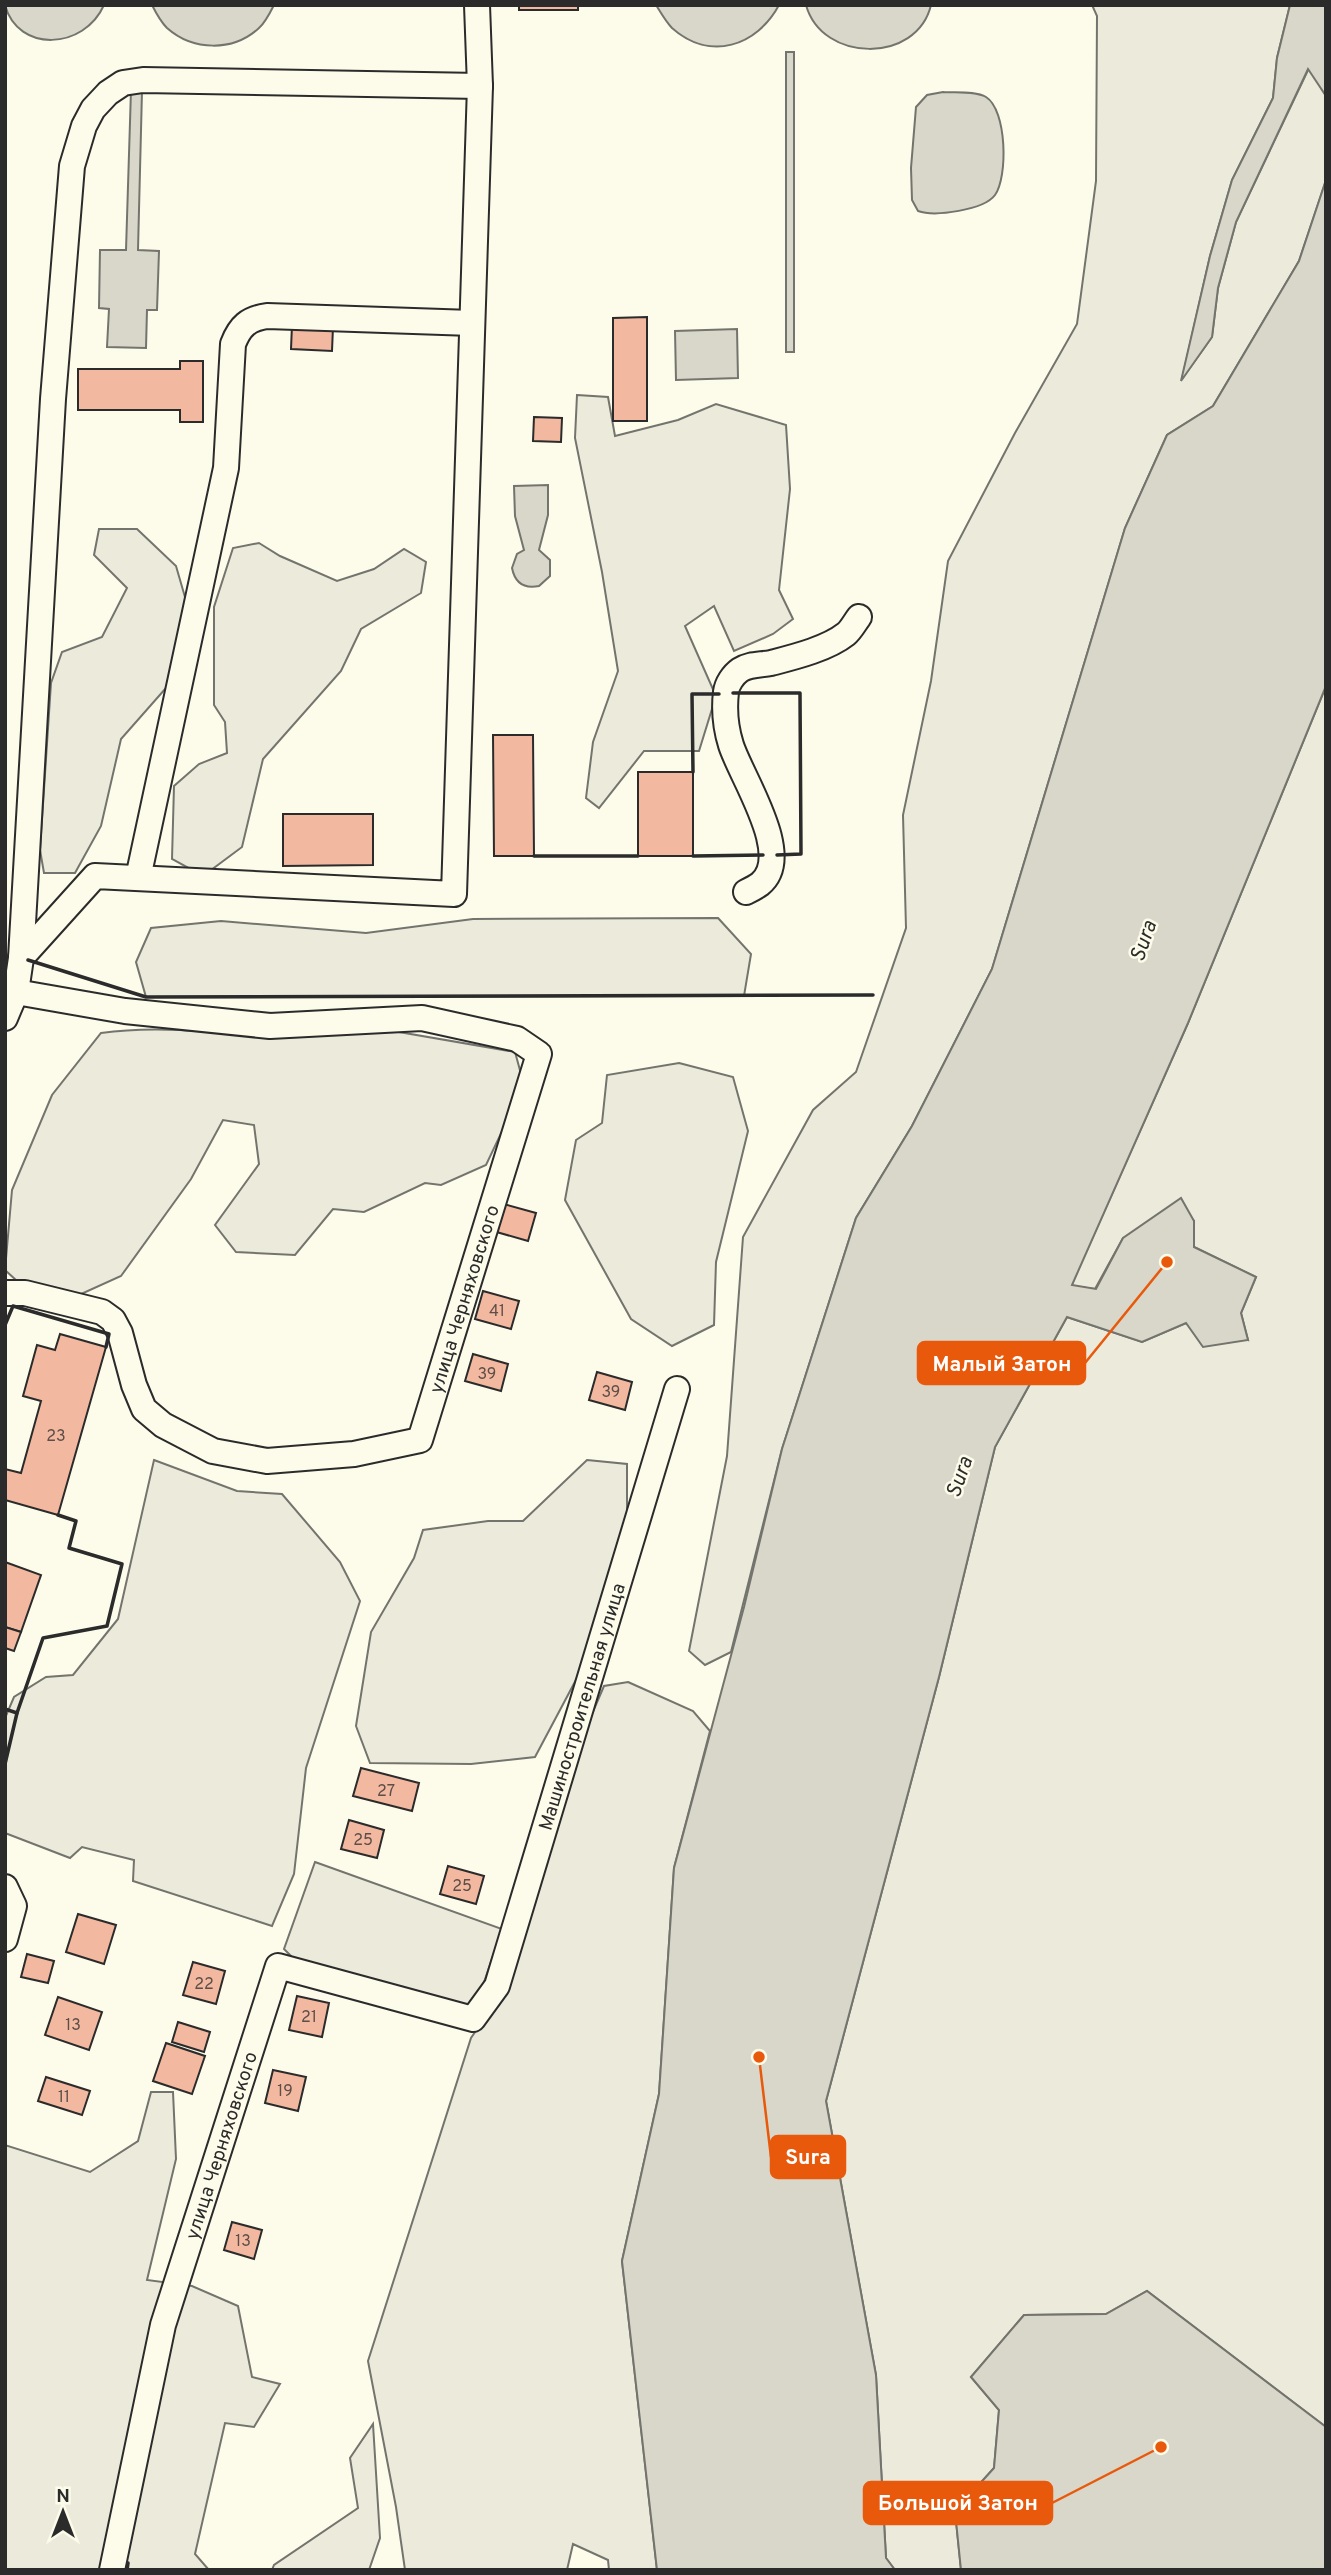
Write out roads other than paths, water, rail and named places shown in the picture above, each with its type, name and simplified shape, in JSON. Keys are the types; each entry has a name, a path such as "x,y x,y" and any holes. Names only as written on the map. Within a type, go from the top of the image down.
{"street":[{"path":"21,958 95,876 454,894 480,86 477,5"},
{"path":"5,1018 16,992 21,958 53,400 72,166 83,126 93,109 108,93 123,83 143,80 480,86"},
{"path":"138,878 226,468 233,344 237,334 244,324 267,316 472,323"},
{"path":"746,892 761,884 769,873 771,855 764,817 732,747 727,729 728,683 737,671 748,666 770,663 820,647 846,634 859,617"},
{"name":"улица Черняховского","path":"5,1293 38,1296 102,1312 114,1320 144,1409 163,1425 213,1451 267,1461 354,1454 420,1440 539,1054 517,1039 422,1018 270,1026 125,1012 16,992"},
{"name":"Машиностроительная улица","path":"278,1966 473,2019 497,1986 677,1389"},
{"path":"5,1939 10,1897"},
{"name":"улица Черняховского","path":"112,2570 163,2325 278,1966"}],"water":[{"path":"5,5 104,5 95,20 82,31 52,40 23,32 12,21"},
{"path":"152,5 274,5 259,28 249,36 225,45 213,46 177,36 165,26"},
{"path":"656,5 779,5 758,31 732,45 717,46 702,45 672,28"},
{"path":"806,5 931,5 922,24 908,38 890,46 869,49 849,46 830,38 815,24"},
{"path":"1290,5 1326,5 1326,96 1308,69 1236,222 1218,288 1212,337 1181,381 1210,256 1232,180 1273,98 1277,58"},
{"path":"786,52 794,52 794,352 786,352"},
{"path":"131,90 142,91 138,250 159,251 157,310 147,310 146,348 107,347 109,309 99,308 100,250 126,250"},
{"path":"943,92 977,94 986,97 993,104 1002,129 1002,174 995,195 981,205 959,211 926,213 918,211 912,200 911,168 916,107 927,95"},
{"path":"1326,180 1326,686 1188,1023 1072,1285 1096,1289 1123,1238 1181,1198 1194,1221 1194,1247 1256,1277 1241,1313 1248,1340 1203,1347 1186,1323 1142,1342 1067,1317 995,1447 939,1677 826,2101 876,2375 886,2558 895,2570 657,2570 622,2261 659,2094 674,1868 744,1607 782,1449 856,1218 912,1126 992,969 1125,528 1167,435 1213,406 1299,261"},
{"path":"737,329 738,378 676,380 675,331"},
{"path":"548,485 548,515 539,550 550,560 550,576 539,586 529,587 518,581 512,568 517,554 524,550 515,516 514,486"},
{"path":"1147,2291 1326,2427 1326,2570 961,2570 955,2511 994,2468 999,2410 971,2377 1024,2315 1106,2314"}],"place":[{"name":"Малый Затон","path":"1167,1262"},
{"name":"Sura","path":"759,2057"},
{"name":"Большой Затон","path":"1161,2447"}]}
